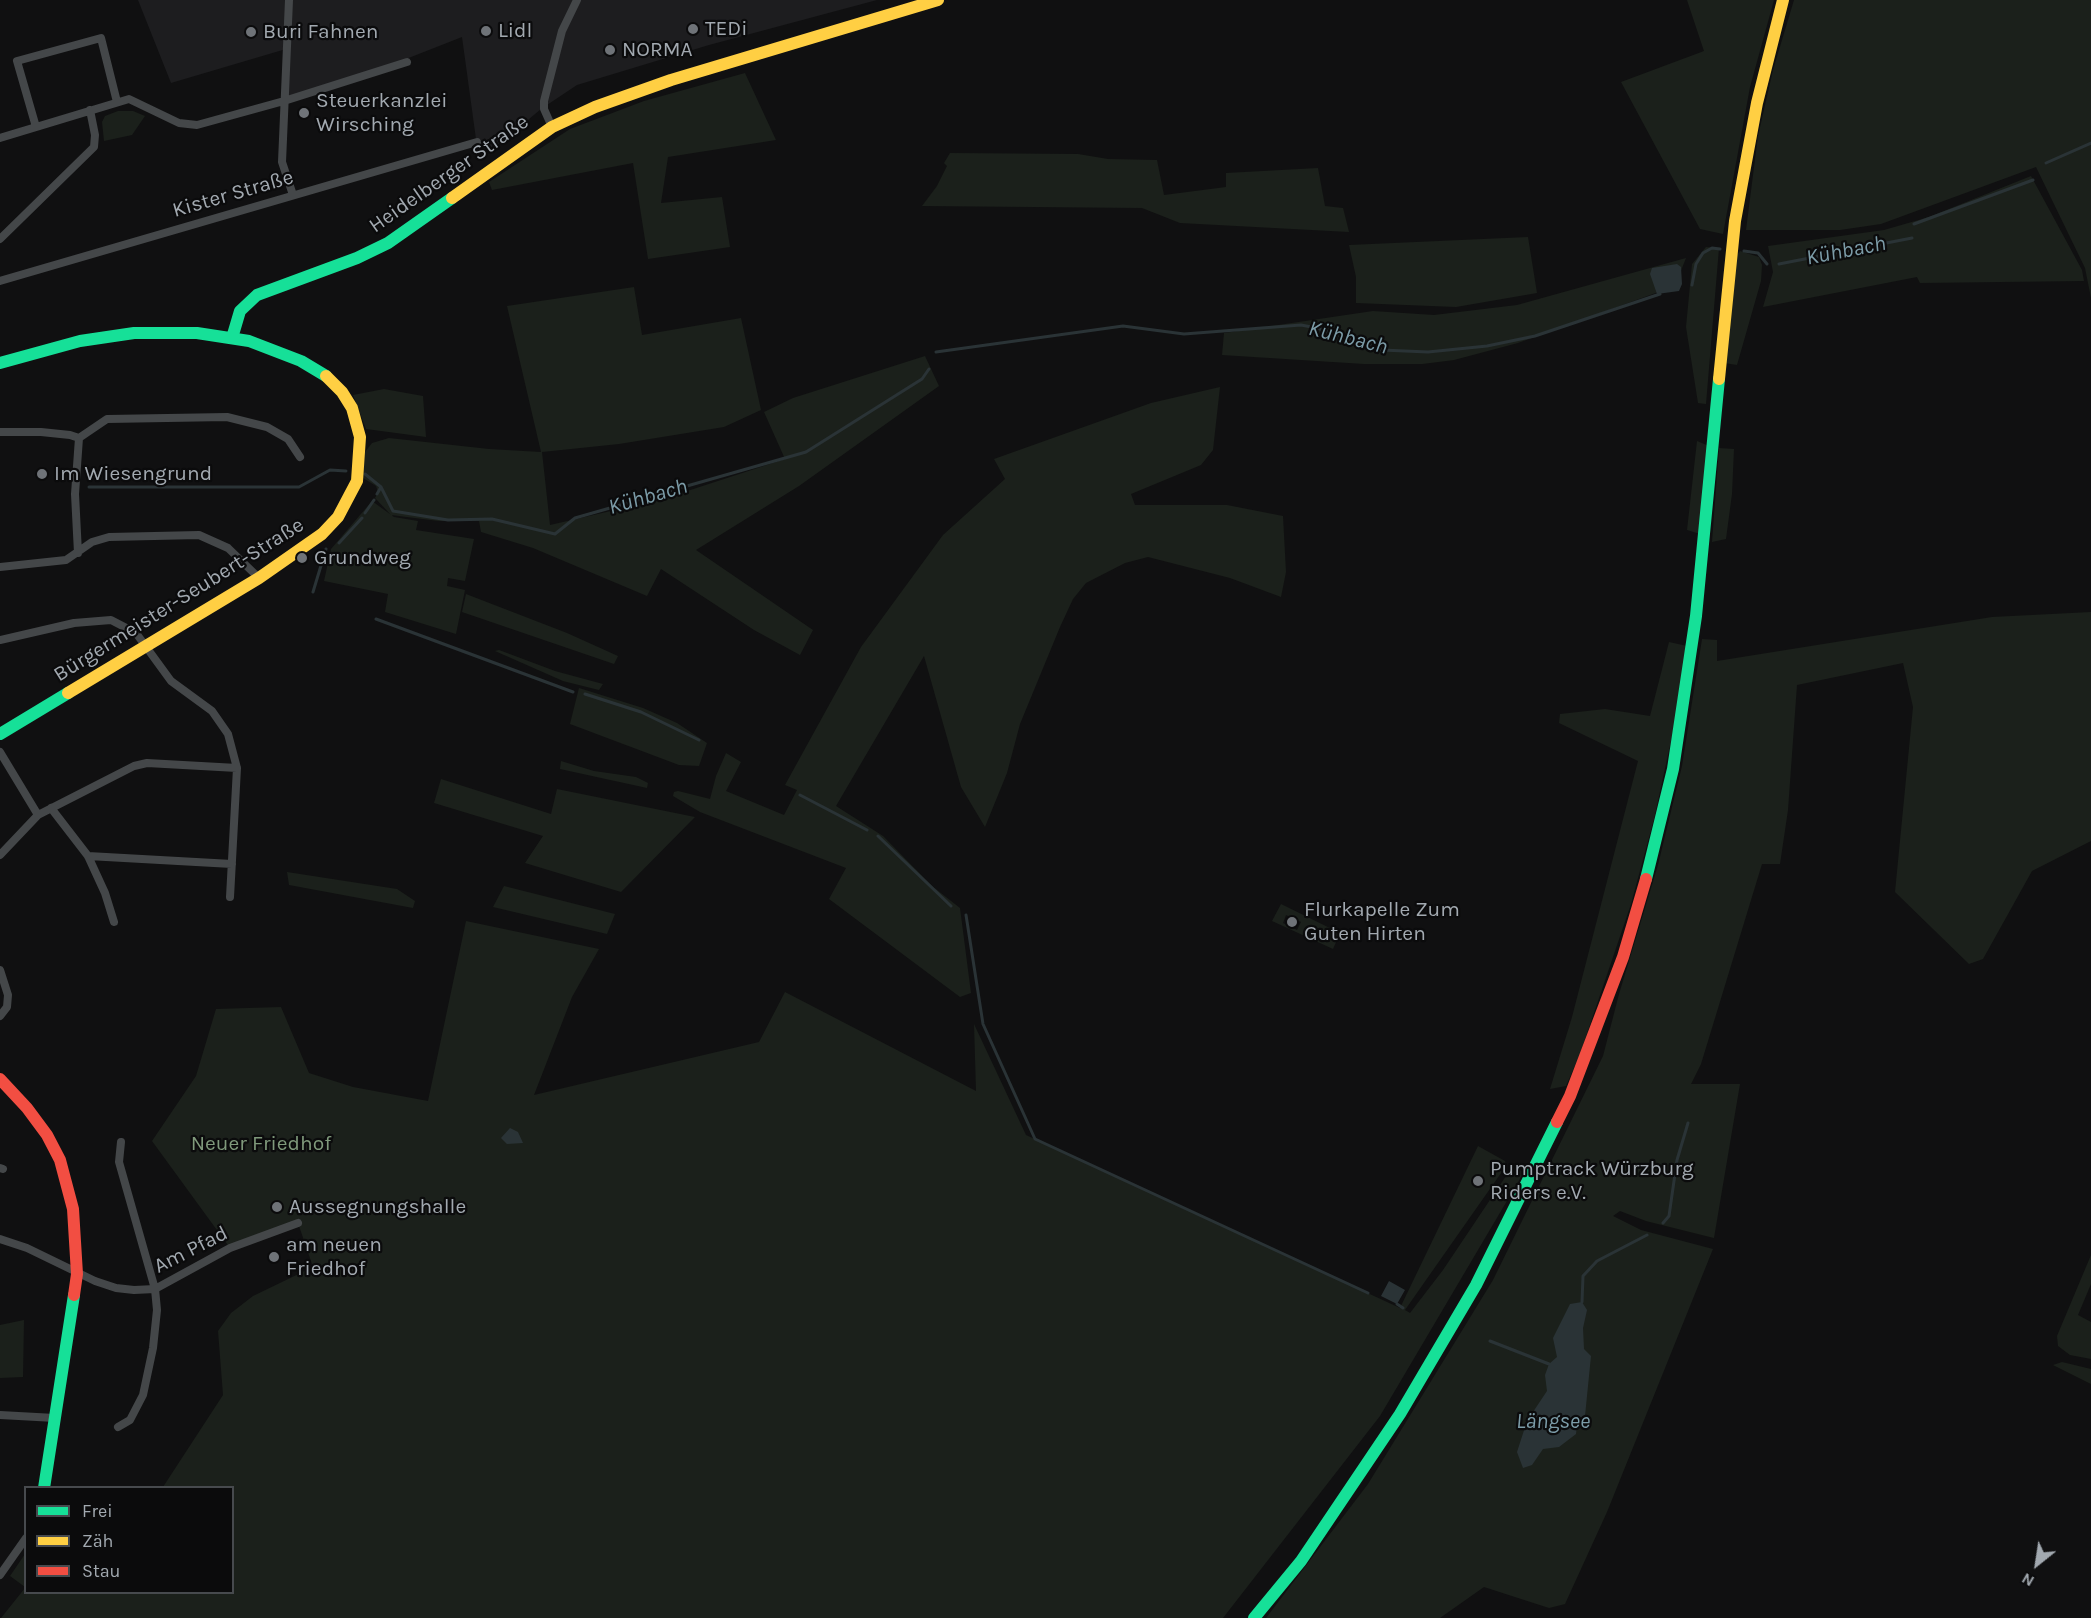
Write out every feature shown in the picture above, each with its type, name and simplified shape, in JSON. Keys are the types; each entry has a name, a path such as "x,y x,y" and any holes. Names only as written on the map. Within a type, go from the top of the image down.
{"street":[{"path":"289,0 282,162 294,195"},
{"path":"552,127 544,109 544,101 564,24 577,0"},
{"name":"Heidelberger Straße","path":"232,338 240,311 256,295 357,258 388,243 414,228 515,151 552,127 596,107 671,80 938,0"},
{"path":"1254,1618 1301,1561 1400,1414 1476,1285 1570,1096 1623,957 1651,864 1673,769 1696,616 1735,221 1757,103 1783,0"},
{"path":"36,127 17,61 100,38 117,102"},
{"path":"0,138 129,99 179,123 196,125 284,101 407,62"},
{"path":"0,239 94,147 95,135 90,111"},
{"name":"Kister Straße","path":"0,281 477,142"},
{"path":"0,363 80,341 134,333 197,333 232,338"},
{"name":"Bürgermeister-Seubert-Straße","path":"0,734 148,647 259,578 322,534 338,517 357,481 360,437 352,408 342,392 326,376 301,361 274,350 232,338"},
{"path":"78,553 75,494 78,438 97,423 107,419 227,417 267,427 288,439 300,457"},
{"path":"0,432 41,432 78,438"},
{"path":"0,567 56,562 78,553 92,542 109,537 199,536 228,548 259,578"},
{"path":"0,640 74,623 111,620 136,633 171,681 212,711 233,746 237,768 230,897"},
{"path":"0,752 38,815"},
{"path":"0,855 38,815 134,766 147,764 237,768"},
{"path":"51,808 88,856 105,893 114,922"},
{"path":"88,856 232,864"},
{"path":"0,970 8,995 7,1007 0,1016"},
{"path":"0,1079 27,1108 47,1135 60,1160 73,1209 77,1274 44,1486"},
{"path":"118,1426 130,1420 143,1395 155,1330 155,1289 119,1162 121,1142"},
{"name":"Am Pfad","path":"0,1239 27,1248 77,1274 116,1288 155,1289 230,1248 298,1223"},
{"path":"0,1415 55,1418"},
{"path":"0,1575 24,1541"}],"shaded area":[{"path":"138,0 877,0 709,45 577,85 541,109 479,161 462,37 373,72 288,98 286,49 171,83"}],"green space":[{"path":"1687,0 1774,0 1750,87 1723,234 1700,229 1621,82 1704,51"},
{"path":"1794,0 2091,0 2091,298 2085,268 2036,167 1881,224 1840,230 1746,230 1758,136 1773,70"},
{"path":"745,73 776,140 668,157 661,203 722,197 730,247 648,259 633,163 492,190 489,182 570,129 644,101"},
{"path":"118,111 133,111 145,116 132,135 104,141 102,122 105,116"},
{"path":"950,153 1078,154 1108,159 1157,160 1164,195 1226,187 1226,173 1318,168 1325,206 1343,208 1349,232 1180,223 1142,208 922,206 937,186 947,166 944,163"},
{"path":"2031,176 2082,270 2084,281 1920,283 1917,277 1763,307 1773,272 1768,246 1884,230 1929,217"},
{"path":"1528,237 1537,293 1456,307 1356,303 1356,277 1349,245"},
{"path":"1706,247 1719,248 1706,404 1698,403 1686,327 1692,264"},
{"path":"1740,251 1759,257 1762,265 1761,281 1737,365 1724,363 1736,256"},
{"path":"1686,258 1675,286 1518,343 1454,360 1422,364 1364,364 1222,355 1224,333 1373,311 1434,315 1517,305"},
{"path":"634,287 642,335 741,318 761,410 724,427 619,444 542,452 550,525 663,499 785,459 764,412 793,398 925,356 939,386 799,486 696,550 813,630 800,655 754,630 661,569 647,596 533,548 481,532 479,521 439,521 391,515 375,498 378,492 376,486 363,478 365,452 372,443 389,438 541,452 507,306"},
{"path":"1220,387 1213,450 1201,465 1131,494 1135,505 1227,505 1283,516 1286,572 1281,597 1230,578 1148,557 1125,563 1086,583 1073,599 1060,627 1020,724 1007,773 985,827 961,787 924,656 836,806 883,836 932,886 960,908 971,993 960,997 829,899 846,868 700,812 673,796 674,792 678,791 710,799 716,776 726,753 741,762 726,791 784,815 797,790 785,785 861,647 943,535 1005,479 994,459 1151,403"},
{"path":"384,389 423,396 426,437 366,429 353,395"},
{"path":"1697,441 1709,446 1700,534 1687,530"},
{"path":"1719,448 1734,449 1732,494 1726,539 1712,542"},
{"path":"372,501 394,517 418,521 416,530 474,539 465,581 448,578 447,586 465,590 456,634 385,612 388,594 324,581 331,549"},
{"path":"466,594 567,633 618,656 614,664 462,612"},
{"path":"2091,612 2091,841 2032,871 1983,959 1969,964 1895,892 1913,707 1903,663 1797,685 1788,810 1780,864 1762,864 1701,1064 1691,1084 1740,1084 1714,1238 1646,1221 1620,1211 1613,1216 1641,1230 1713,1249 1607,1512 1565,1604 1549,1608 1484,1587 1440,1618 1266,1618 1368,1484 1493,1280 1603,1056 1658,865 1682,766 1702,639 1717,640 1717,661 1992,617"},
{"path":"1669,642 1687,646 1676,718 1654,819 1631,904 1580,1054 1566,1086 1550,1089 1572,1017 1638,761 1559,723 1560,714 1605,709 1650,716"},
{"path":"499,650 555,671 603,684 599,690 563,681 495,651"},
{"path":"579,688 643,708 677,723 707,743 699,766 679,765 570,724"},
{"path":"561,761 594,771 636,777 648,783 647,788 560,769"},
{"path":"441,779 551,814 557,789 695,817 621,892 525,863 543,836 434,803"},
{"path":"287,872 397,889 415,901 413,908 289,885"},
{"path":"504,886 615,914 607,934 493,907"},
{"path":"1281,904 1340,933 1333,949 1272,921","holes":["1286,915 1301,922 1297,930 1283,923"]},
{"name":"Neuer Friedhof","path":"466,921 599,949 572,997 534,1095 759,1042 785,992 976,1091 974,1024 1026,1135 1400,1308 1478,1146 1505,1161 1506,1166 1405,1310 1410,1313 1443,1270 1510,1170 1515,1168 1524,1172 1380,1416 1223,1618 1,1618 24,1589 24,1594 234,1594 234,1486 164,1486 223,1395 218,1331 231,1313 253,1296 313,1267 298,1223 230,1248 152,1141 196,1076 216,1009 281,1007 309,1073 353,1087 428,1101"},
{"path":"2091,1255 2091,1284 2078,1315 2091,1322 2091,1359 2070,1355 2058,1346 2057,1336"},
{"path":"24,1320 23,1377 0,1378 0,1325"},
{"path":"2062,1362 2091,1369 2091,1384 2053,1365"},
{"path":"24,1555 24,1586 10,1576"}],"water":[{"path":"1677,264 1681,267 1682,284 1679,291 1657,294 1650,274 1652,268"},
{"path":"510,1128 518,1132 523,1143 507,1144 501,1138"},
{"path":"1389,1281 1405,1290 1397,1304 1381,1296"},
{"name":"Längsee","path":"1582,1302 1587,1310 1583,1328 1584,1349 1591,1356 1585,1416 1577,1425 1576,1434 1559,1447 1543,1449 1532,1465 1523,1468 1517,1452 1527,1421 1547,1391 1545,1375 1549,1364 1557,1357 1553,1338 1570,1304"}],"waterway":[{"name":"Kühbach","path":"2046,163 2091,143"},
{"name":"Kühbach","path":"1914,224 2033,180"},
{"name":"Kühbach","path":"1779,264 1912,238"},
{"name":"Kühbach","path":"1692,285 1696,264 1703,253 1712,248 1720,249"},
{"name":"Kühbach","path":"1744,251 1758,253 1767,264"},
{"name":"Kühbach","path":"936,352 1123,326 1184,334 1301,325 1317,328 1382,350 1428,352 1487,346 1535,336 1660,294"},
{"name":"Kühbach","path":"365,474 381,487 393,511 448,520 492,519 555,534 575,518 806,452 922,379 929,369"},
{"name":"Kühbach","path":"89,487 299,487 330,470 346,471"},
{"name":"Kühbach","path":"377,494 381,487"},
{"path":"365,513 374,500"},
{"path":"339,543 362,518"},
{"path":"313,592 326,549"},
{"path":"376,619 573,692"},
{"path":"585,694 641,712 699,740"},
{"path":"800,795 867,830"},
{"path":"878,836 951,906"},
{"path":"966,915 983,1024 1035,1139 1368,1293"},
{"path":"1663,1223 1669,1216 1677,1160 1688,1123"},
{"path":"1582,1302 1583,1276 1597,1261 1647,1235"},
{"path":"1397,1304 1403,1308"},
{"path":"1490,1341 1549,1364"}],"traffic: fast":[{"path":"232,338 240,311 257,295 357,258 388,243 452,198"},
{"path":"0,363 80,341 134,333 197,333 249,341 301,361 326,376"},
{"path":"1646,879 1673,769 1696,616 1719,379"},
{"path":"0,734 68,693"},
{"path":"1254,1618 1301,1561 1400,1414 1476,1285 1557,1122"},
{"path":"44,1486 74,1295"}],"traffic: slow":[{"path":"452,198 552,127 595,107 671,80 938,0"},
{"path":"1719,379 1735,221 1757,103 1783,0"},
{"path":"68,693 259,578 322,534 338,517 357,481 360,437 352,408 342,392 326,376"}],"traffic: jam":[{"path":"1557,1122 1570,1096 1623,957 1646,879"},
{"path":"0,1079 27,1108 47,1135 60,1160 73,1209 77,1274 74,1295"}],"place":[{"name":"TEDi","path":"693,29"},
{"name":"Lidl","path":"486,31"},
{"name":"Buri Fahnen","path":"251,32"},
{"name":"NORMA","path":"610,50"},
{"name":"Steuerkanzlei Wirsching","path":"304,113"},
{"name":"Im Wiesengrund","path":"42,474"},
{"name":"Grundweg","path":"302,558"},
{"name":"Flurkapelle Zum Guten Hirten","path":"1292,922"},
{"name":"Pumptrack Würzburg Riders e.V.","path":"1478,1181"},
{"name":"Aussegnungshalle","path":"277,1207"},
{"name":"am neuen Friedhof","path":"274,1257"}]}
